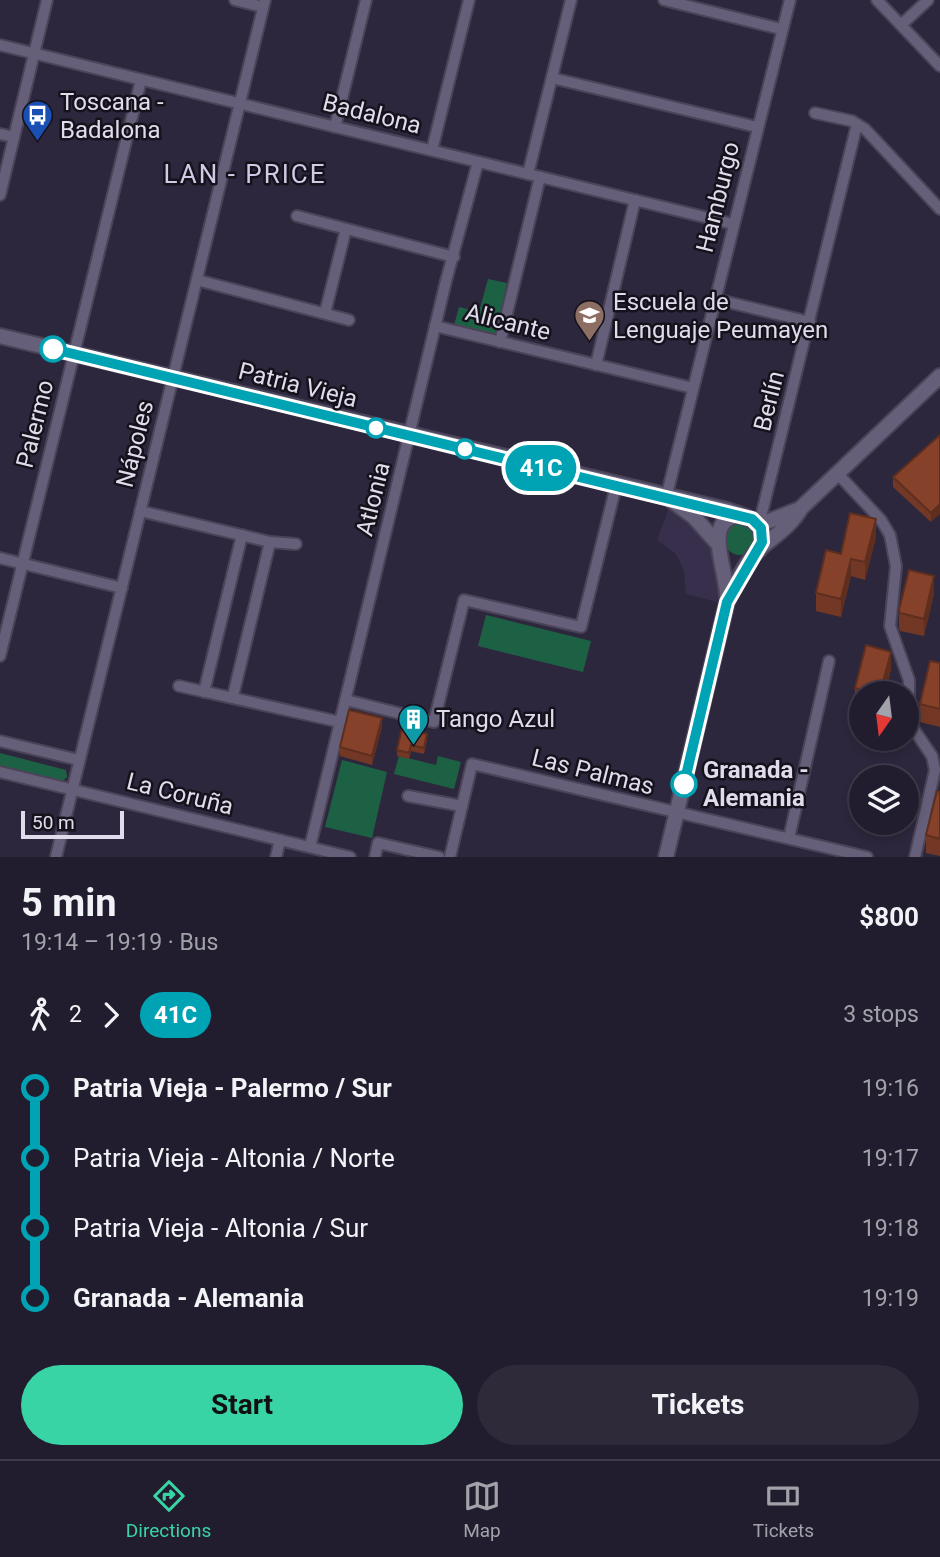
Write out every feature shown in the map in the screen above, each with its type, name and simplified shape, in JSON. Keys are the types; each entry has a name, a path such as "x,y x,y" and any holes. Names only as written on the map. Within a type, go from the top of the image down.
{"street":[{"path":"0,195 47,0"},
{"path":"235,0 264,4"},
{"path":"335,127 366,0"},
{"path":"432,150 469,0"},
{"path":"500,342 552,78 571,0"},
{"path":"664,0 780,29 790,0"},
{"path":"877,0 940,66"},
{"path":"901,25 928,0"},
{"name":"Nápoles","path":"56,857 264,4"},
{"name":"Hamburgo","path":"666,498 780,29"},
{"name":"Badalona","path":"0,45 733,224"},
{"path":"552,78 757,127"},
{"name":"Palermo","path":"0,656 141,80"},
{"path":"816,113 857,124 940,209"},
{"name":"Berlín","path":"759,525 857,124"},
{"path":"0,134 14,137"},
{"name":"Atlonia","path":"310,847 435,326 478,162"},
{"path":"596,365 635,200"},
{"path":"296,216 454,257"},
{"path":"325,313 346,229"},
{"path":"197,280 349,320"},
{"path":"715,299 810,322"},
{"name":"Alicante","path":"435,326 693,388"},
{"name":"Patria Vieja","path":"0,336 740,515"},
{"path":"720,547 733,559 756,553 789,525 801,508 940,376"},
{"path":"837,473 884,525 895,555 889,614 892,636 909,680 909,722 932,756 935,770 915,857"},
{"path":"346,699 434,722 464,600 581,626 615,486"},
{"name":"Patria Vieja","path":"666,498 694,517 720,547"},
{"path":"759,525 801,508"},
{"path":"140,511 270,542 296,544"},
{"path":"666,857 727,602 763,537 759,525 740,515 732,516 721,524 720,547 727,602"},
{"path":"204,692 242,535"},
{"path":"233,695 270,542"},
{"path":"0,558 122,588"},
{"path":"789,838 829,661"},
{"path":"179,686 233,695 340,722"},
{"path":"0,741 79,760"},
{"name":"Las Palmas","path":"462,806 472,764 660,810 677,810 867,857"},
{"name":"La Coruña","path":"0,772 350,857"},
{"path":"408,796 462,806 450,857"},
{"path":"276,857 281,840"},
{"path":"375,857 379,842 439,857"}],"shaded area":[{"path":"669,508 686,517 710,549 719,585 717,602 686,594 684,570 676,554 657,540"}],"green space":[{"path":"488,279 507,283 496,334 489,337 453,329 459,307 479,312"},
{"path":"740,523 752,527 756,539 752,551 740,555 728,551 724,539 728,527"},
{"path":"486,615 591,641 583,672 478,646"},
{"path":"0,753 66,770 67,777 62,782 0,766"},
{"path":"399,756 436,765 438,756 461,762 454,789 394,774"},
{"path":"342,760 387,772 372,838 325,827"}],"building":[{"path":"940,435 940,504 931,513 893,477"},
{"path":"850,513 876,519 865,562 851,559 841,599 816,593 826,550 841,554"},
{"path":"909,570 934,576 924,619 900,613 899,610"},
{"path":"866,645 891,652 883,681 857,681"},
{"path":"930,661 940,663 940,709 920,704"},
{"path":"349,710 382,718 372,756 340,747"},
{"name":"Tango Azul","path":"402,728 427,734 424,748 411,745 409,753 397,750"},
{"path":"937,791 940,792 940,839 926,835"}],"bus line":[{"name":"41C","path":"53,349 666,498 718,508 752,519 761,528 762,542 727,602 684,784"}],"place":[{"name":"Toscana - Badalona","path":"37,143"},
{"name":"Escuela de Lenguaje Peumayen","path":"590,343"},
{"name":"Tango Azul","path":"413,746"},
{"name":"Granada - Alemania","path":"684,784"}],"district":[{"name":"LAN - PRICE","path":"245,174"}]}
